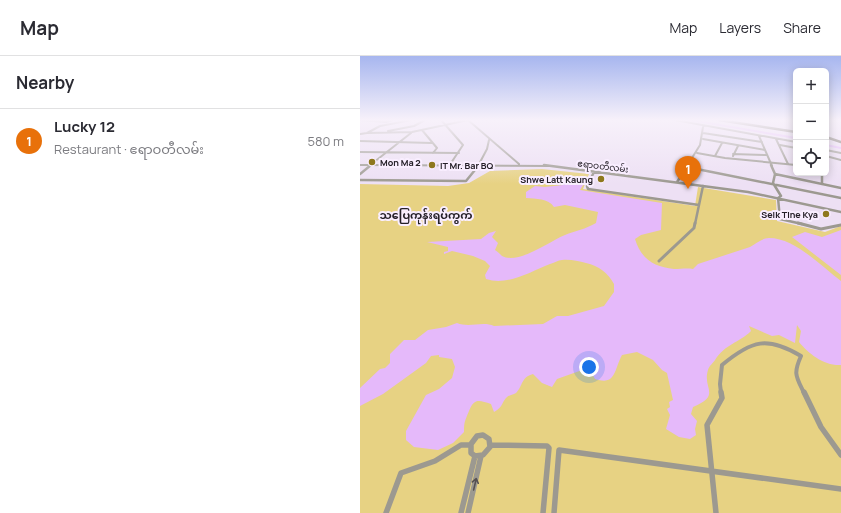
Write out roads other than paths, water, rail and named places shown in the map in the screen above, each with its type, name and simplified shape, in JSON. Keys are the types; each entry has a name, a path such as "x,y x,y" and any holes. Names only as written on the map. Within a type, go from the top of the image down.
{"street":[{"path":"373,141 432,142 437,148 433,153"},
{"path":"449,166 463,148 460,141"},
{"path":"360,180 460,182 470,179 490,145 489,141"},
{"path":"491,141 519,164"},
{"path":"677,182 697,153 702,141"},
{"path":"714,141 765,150"},
{"path":"758,141 762,142 775,174 773,183 781,196 778,198 780,219 821,229 841,225"},
{"path":"778,141 788,164"},
{"path":"360,174 399,142"},
{"path":"715,156 722,143"},
{"path":"780,145 793,147"},
{"path":"733,159 733,154 738,146"},
{"path":"829,151 841,153"},
{"path":"360,152 459,153"},
{"path":"697,153 733,159 793,165"},
{"path":"733,154 766,155"},
{"path":"829,157 841,160"},
{"name":"ဧရာဝတီလမ်း","path":"360,165 541,165 748,192 841,212"},
{"path":"687,167 773,183 841,198"},
{"path":"594,172 587,186 588,189 699,205"},
{"path":"775,174 841,188"},
{"path":"822,176 822,184"},
{"path":"659,261 694,228 702,186"},
{"path":"716,513 707,425 722,398 720,384 722,365 742,349 758,341 777,344 801,356 795,369 795,374 820,427 841,455"},
{"path":"483,435 489,439 490,445 486,453 478,456 471,452 470,445 474,438 483,435"},
{"path":"386,513 402,473 435,461 461,445 470,445"},
{"path":"490,445 547,446 549,448 543,513"},
{"path":"554,513 559,450 841,489"},
{"path":"461,513 478,456"},
{"path":"468,513 478,456"}],"waterway":[{"path":"829,146 841,148"}],"place":[{"name":"Mon Ma 2","path":"372,162"},
{"name":"IT Mr. Bar BQ","path":"432,165"},
{"name":"Shwe Latt Kaung","path":"601,179"},
{"name":"Lucky 12","path":"688,189"},
{"name":"Seik Tine Kya","path":"826,214"}],"district":[{"name":"သပြေကုန်းရပ်ကွက်","path":"426,214"}]}
